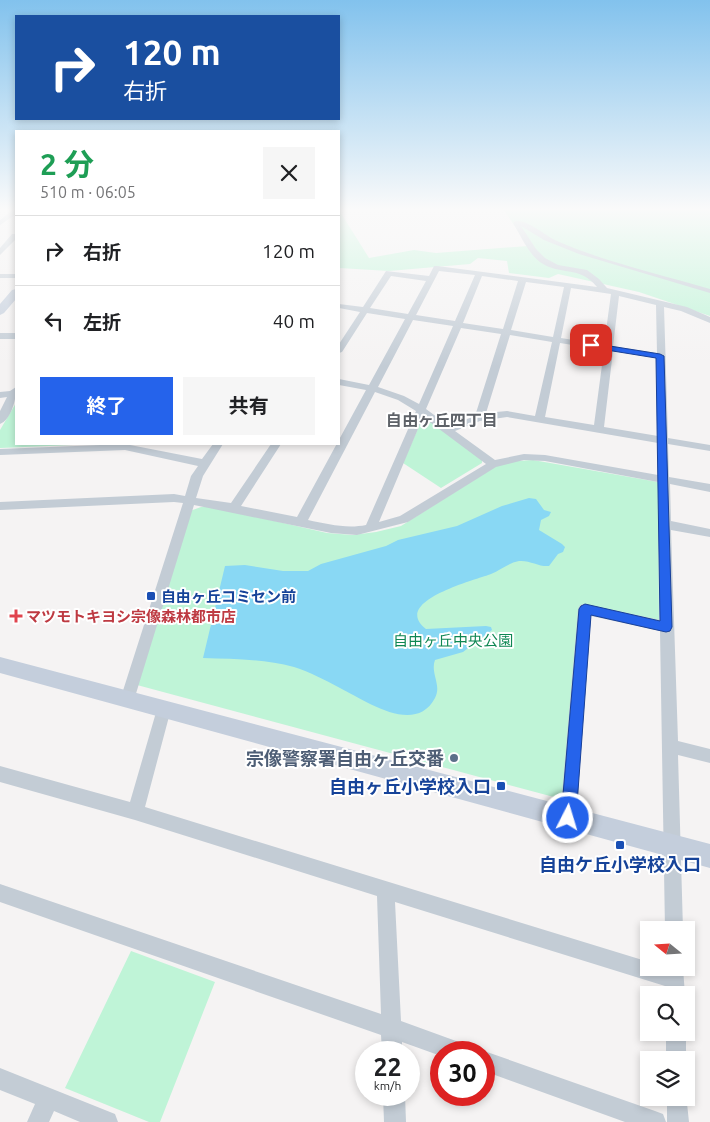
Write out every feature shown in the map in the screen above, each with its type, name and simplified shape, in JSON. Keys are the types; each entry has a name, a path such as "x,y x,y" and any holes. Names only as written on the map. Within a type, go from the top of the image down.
{"street":[{"path":"549,262 588,272 594,276 604,290"},
{"path":"608,262 710,291"},
{"path":"300,523 437,268 442,267 604,290 684,309 710,320"},
{"path":"340,349 389,273 431,279"},
{"path":"370,529 480,273"},
{"path":"0,276 15,276"},
{"path":"480,416 523,279"},
{"path":"540,418 568,285"},
{"path":"0,311 15,293"},
{"path":"599,429 615,293"},
{"path":"660,304 674,921"},
{"path":"340,306 660,356"},
{"path":"0,336 15,336"},
{"path":"340,382 372,388 401,398 421,410 493,464"},
{"path":"0,395 15,392"},
{"path":"0,421 15,392"},
{"path":"448,430 480,416 507,414 540,418 710,448"},
{"path":"0,452 80,446 126,445 204,463"},
{"path":"127,700 189,499 204,463 217,445"},
{"path":"234,508 275,445"},
{"path":"0,506 174,498 189,499 343,531 370,529 404,519 493,464 524,457 545,458 710,488"},
{"path":"664,524 710,533"},
{"path":"568,818 585,609 666,627"},
{"path":"0,665 710,856"},
{"path":"135,812 164,709"},
{"path":"669,746 710,756"},
{"path":"0,774 135,812 674,980"},
{"path":"386,891 392,1041"},
{"path":"0,894 430,1042"},
{"path":"495,1065 655,1122"},
{"path":"0,1079 48,1100 107,1122"},
{"path":"38,1122 48,1100"},
{"path":"394,1106 395,1122"},
{"path":"677,1106 678,1122"}],"green space":[{"path":"340,262 472,262 470,264 389,271 340,268"},
{"path":"507,262 710,262 710,316 639,292 558,274 549,278 509,273"},
{"path":"15,405 15,445 73,445 0,448 0,430"},
{"path":"426,418 482,460 482,463 441,488 403,463 422,419"},
{"name":"自由ヶ丘中央公園","path":"533,460 658,482 659,620 582,604 565,800 137,685 190,511 201,507 213,507 327,533 353,535 376,532 401,526 498,465"},
{"path":"131,951 215,982 160,1122 149,1122 65,1088"}],"water":[{"path":"529,498 536,499 544,510 551,512 549,516 541,520 539,530 562,544 565,547 563,552 558,554 549,566 523,561 511,563 491,574 439,593 419,609 418,619 426,629 486,626 491,627 492,630 463,652 435,660 434,670 437,693 426,709 415,714 402,715 389,712 312,674 283,664 203,658 225,566 245,565 283,571 308,571 321,564 386,546 398,540 457,526 502,506"}],"place":[{"name":"自由ヶ丘コミセン前","path":"151,596"},
{"name":"マツモトキヨシ宗像森林都市店","path":"16,616"},
{"name":"宗像警察署自由ヶ丘交番","path":"454,758"},
{"name":"自由ヶ丘小学校入口","path":"501,786"},
{"name":"自由ケ丘小学校入口","path":"620,845"}],"district":[{"name":"自由ヶ丘四丁目","path":"442,420"}],"route":[{"path":"568,818 585,609 666,627 660,356 591,345"}]}
